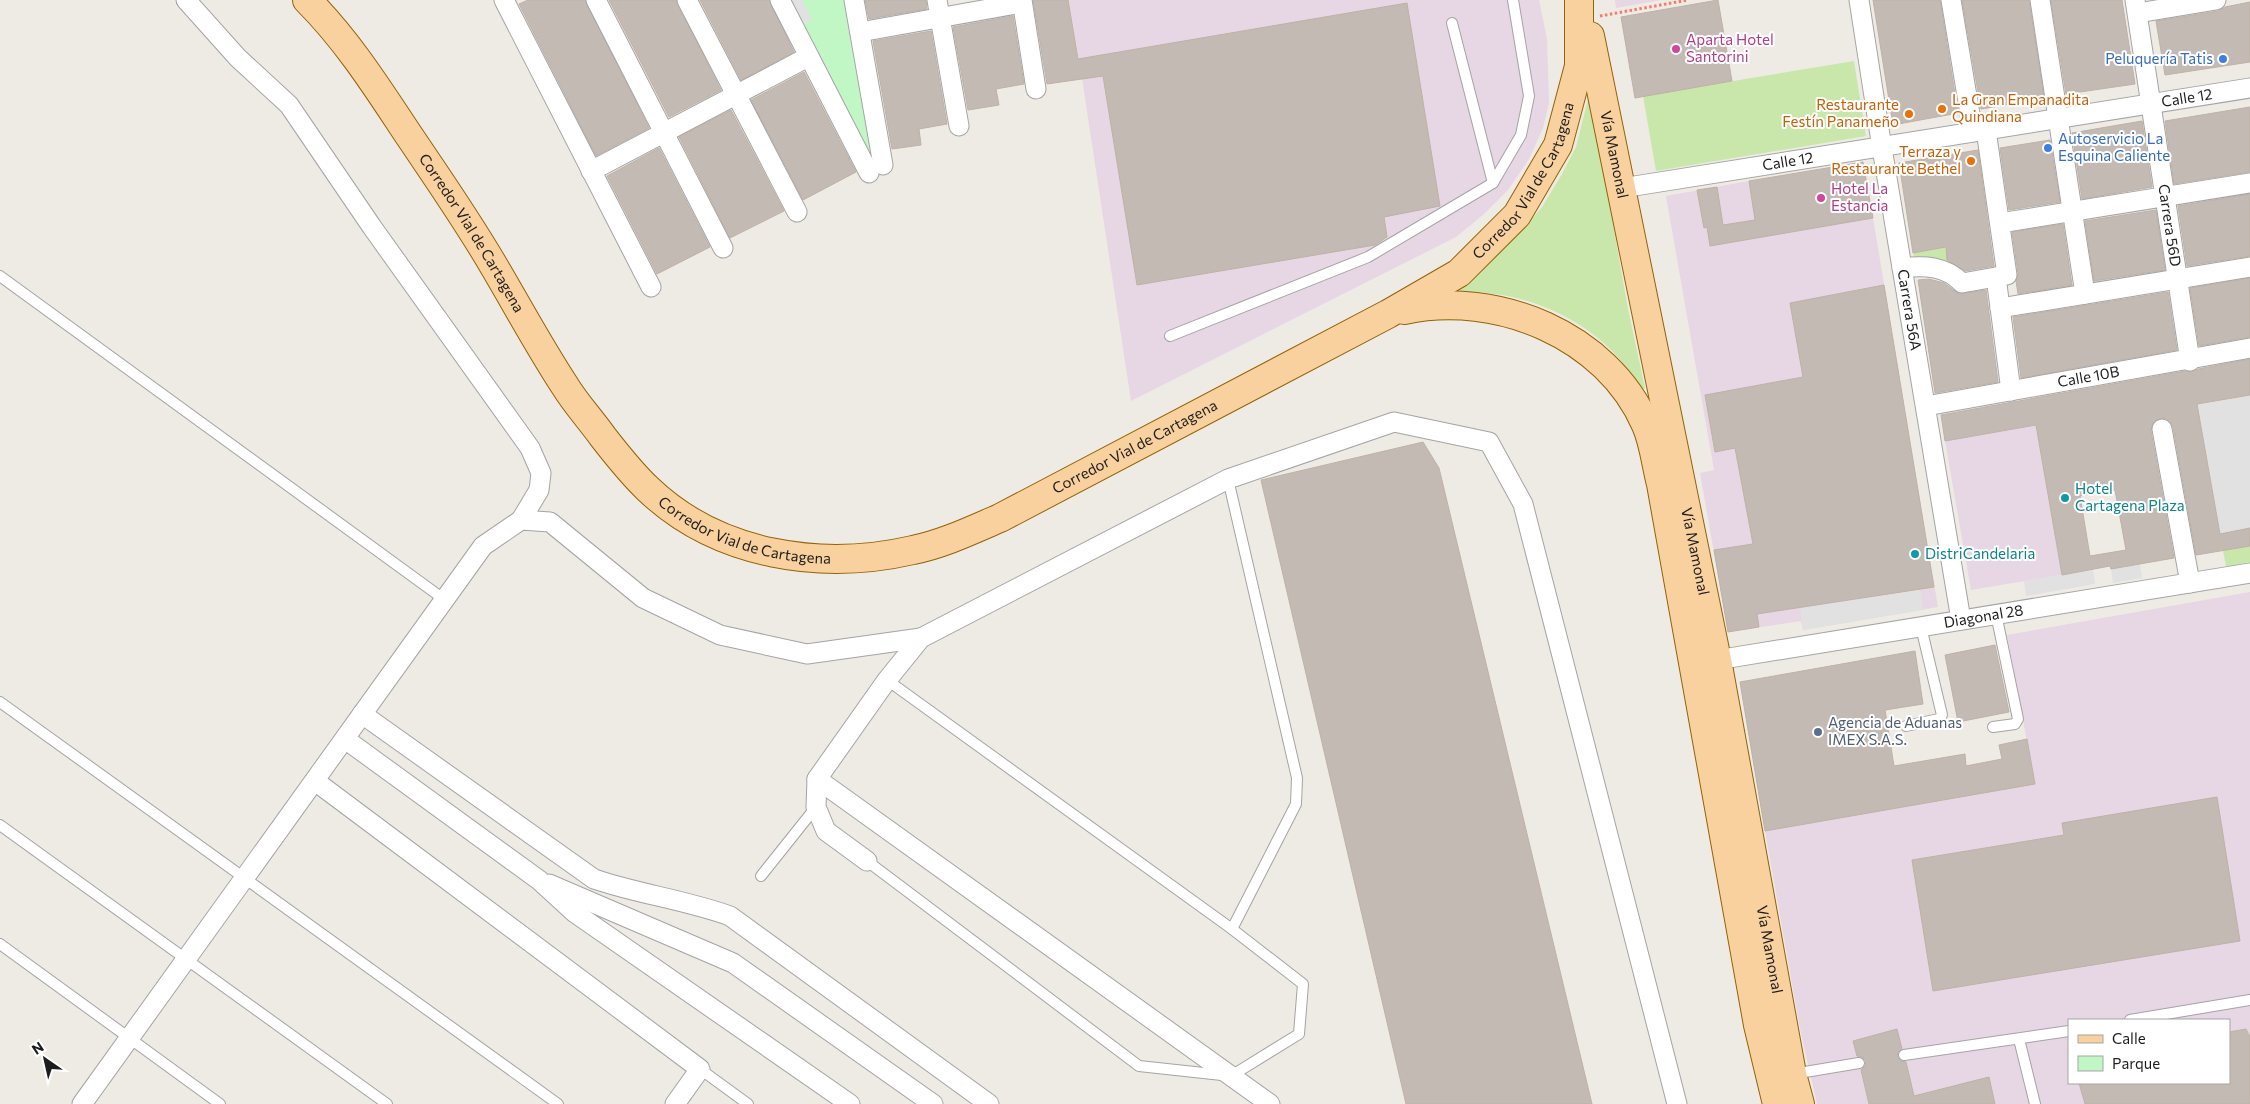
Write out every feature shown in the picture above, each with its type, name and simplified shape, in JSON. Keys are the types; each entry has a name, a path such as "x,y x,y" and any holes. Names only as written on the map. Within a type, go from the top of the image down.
{"main road":[{"name":"Corredor Vial de Cartagena","path":"307,0 369,75 476,235 566,388 629,469 670,508 707,531 739,544 775,554 839,560 880,557 916,550 958,537 1000,518 1388,314 1459,273 1517,216 1558,145 1579,66 1582,6"},
{"name":"Vía Mamonal","path":"1582,6 1622,188 1717,660 1792,1074 1800,1104"},
{"name":"Corredor Vial de Cartagena","path":"1388,314 1421,306 1455,304 1481,307 1522,316 1554,329 1582,348 1608,370 1629,396 1646,425"},
{"name":"Vía Mamonal","path":"1646,425 1661,484 1758,1025 1777,1104"}],"street":[{"path":"82,1104 484,546 522,520 539,490 541,473 530,448 372,227 288,105 238,58 186,0"},
{"path":"505,0 652,287"},
{"path":"596,0 723,248"},
{"path":"687,0 797,212"},
{"path":"780,0 808,57 876,169 860,32 854,0"},
{"name":"Carrera 56A","path":"1859,0 1882,148 1962,620"},
{"path":"1902,268 1920,266 1940,269 1957,278 1962,283 2007,275 2000,223 1951,0"},
{"path":"2040,0 2060,119 2085,294"},
{"path":"2136,6 2216,0"},
{"path":"860,32 939,9 1022,2 1036,89"},
{"name":"Carrera 56D","path":"2136,6 2190,361"},
{"path":"939,9 959,126"},
{"path":"591,171 808,57"},
{"name":"Calle 12","path":"1622,188 2250,88"},
{"path":"2000,223 2250,183"},
{"path":"2000,308 2250,266"},
{"path":"1996,276 2011,392"},
{"name":"Calle 10B","path":"1926,406 2190,361 2250,348"},
{"path":"522,520 550,522 643,598 720,635 808,654 921,638 1228,479 1394,422 1489,442 1523,504 1677,1104"},
{"path":"2162,429 2190,583"},
{"name":"Diagonal 28","path":"1717,660 2250,573"},
{"path":"867,861 826,831 816,807 817,779 887,680 921,638"},
{"path":"362,714 594,879 711,909 730,916 989,1104"},
{"path":"345,738 539,880 575,913 850,1104"},
{"path":"817,779 1270,1104"},
{"path":"315,781 700,1069 675,1104"},
{"path":"539,880 733,963 932,1104"}],"lane":[{"path":"1170,336 1368,258 1493,183 1521,135 1529,96 1513,0"},
{"path":"1452,23 1493,183"},
{"path":"0,276 445,600"},
{"path":"1228,479 1297,778 1296,804 1232,929"},
{"path":"1993,727 2016,724 2018,719 1996,614"},
{"path":"1906,726 1939,719 1942,715 1921,626"},
{"path":"867,861 1139,1066 1231,1076 1299,1034 1303,984 1232,929 887,680"},
{"path":"0,702 558,1104"},
{"path":"760,876 816,807"},
{"path":"0,825 387,1104"},
{"path":"0,944 220,1104"},
{"path":"2136,1019 2250,1000"},
{"path":"1904,1055 2068,1030"},
{"path":"2019,1039 2034,1104"},
{"path":"1792,1074 1859,1063"},
{"path":"700,1069 748,1104"}],"path":[{"path":"1582,6 1688,0"}],"shaded area":[{"path":"789,0 802,0 812,20 802,25"},
{"path":"1067,0 1539,0 1547,39 1549,103 1543,128 1529,159 1508,190 1484,214 1456,237 1131,401 1080,65"},
{"path":"1615,0 1661,0 1616,8"},
{"path":"1749,181 1758,237 1873,218 1938,607 1803,630 1801,621 1728,632 1700,473 1714,470 1666,196"},
{"path":"2250,395 2250,546 2223,550 2197,404"},
{"path":"2036,425 2062,575 1971,590 1945,441"},
{"path":"2140,564 2142,578 2113,583 2111,569"},
{"path":"2093,569 2095,584 2026,596 2024,581"},
{"path":"1920,589 1923,610 1803,630 1800,608"},
{"path":"2250,592 2250,1104 1817,1104 1800,1029 1765,831 2035,784 2007,635"}],"green space":[{"path":"802,0 846,0 879,167 873,171 802,25 811,20"},
{"path":"1854,61 1866,136 1656,171 1643,96"},
{"path":"1588,99 1591,100 1628,309 1645,388 1642,390 1625,366 1605,345 1583,327 1558,313 1532,302 1504,296 1475,292 1446,293 1517,236 1542,207 1576,147"},
{"path":"1954,246 1947,256 1948,265 1915,261 1913,253"},
{"path":"2250,546 2250,562 2226,567 2223,550"}],"building":[{"path":"528,0 585,0 649,128 596,156 519,4"},
{"path":"609,0 676,0 721,90 669,117"},
{"path":"700,0 769,0 794,52 741,80"},
{"path":"865,0 926,0 927,9 869,19"},
{"path":"1033,0 1068,0 1078,59 1407,3 1440,206 1384,217 1387,237 1375,245 1137,285 1103,76 1047,84"},
{"name":"Aparta Hotel Santorini","path":"1718,0 1732,81 1635,98 1621,17"},
{"path":"1873,0 1940,0 1958,113 1893,125"},
{"path":"1962,0 2029,0 2044,98 1981,109"},
{"path":"2051,0 2122,0 2135,84 2066,94"},
{"path":"2250,2 2250,62 2165,75 2156,21 2218,11 2225,7"},
{"path":"1013,16 1024,84 996,89 999,105 968,110 953,27"},
{"path":"931,31 947,124 919,129 921,145 892,149 873,41"},
{"path":"804,72 856,172 803,200 751,100"},
{"path":"2250,107 2250,172 2174,184 2165,121"},
{"path":"731,110 784,211 730,238 679,137"},
{"path":"2142,121 2152,187 2082,199 2072,133"},
{"path":"2050,140 2060,202 2009,210 2000,148"},
{"path":"659,148 710,247 657,274 607,176"},
{"path":"1978,150 1994,266 1965,271 1947,260 1946,247 1913,253 1899,163"},
{"path":"1863,162 1873,218 1710,246 1707,227 1704,228 1697,190 1717,187 1723,225 1755,220 1749,181"},
{"path":"2250,194 2250,256 2187,266 2178,206"},
{"path":"2156,210 2165,270 2094,281 2085,221"},
{"path":"2063,224 2072,285 2018,294 2016,281 2018,273 2012,232"},
{"path":"2250,278 2250,337 2199,346 2190,288"},
{"path":"1929,279 1944,283 1959,294 1986,290 1998,382 1935,393 1918,280"},
{"path":"1884,285 1934,587 1757,614 1759,627 1728,632 1714,550 1753,544 1735,448 1715,452 1705,395 1803,377 1790,303"},
{"path":"2168,292 2177,350 2021,378 2013,317"},
{"path":"2250,359 2250,395 2197,404 2220,534 2250,528 2250,546 2196,555 2173,427 2170,421 2165,418 2154,421 2151,431 2174,558 2111,569 2110,566 2062,575 2036,425 1945,441 1941,415 2185,371 2192,372 2198,369","holes":["2115,490 2126,550 2090,556 2080,496"]},
{"path":"1423,442 1439,468 1592,1104 1406,1104 1261,480"},
{"path":"1995,645 2009,712 1958,722 1945,655"},
{"name":"Agencia de Aduanas IMEX S.A.S.","path":"1915,651 1923,704 1885,710 1894,766 1965,754 1966,766 2002,759 1999,745 2027,739 2035,784 1765,831 1740,682"},
{"path":"2217,797 2240,941 1933,991 1912,860 2064,835 2062,823"},
{"path":"1897,1029 1902,1049 1898,1052 1897,1056 1901,1061 1906,1062 1914,1096 1989,1077 1995,1104 1869,1104 1861,1070 1865,1066 1866,1061 1862,1057 1857,1056 1853,1041"},
{"path":"2246,1029 2250,1037 2250,1104 2085,1104 2079,1084 2230,1084 2230,1032"}],"place":[{"name":"Aparta Hotel Santorini","path":"1676,49"},
{"name":"Peluquería Tatis","path":"2223,59"},
{"name":"La Gran Empanadita Quindiana","path":"1942,109"},
{"name":"Restaurante Festín Panameño","path":"1909,114"},
{"name":"Autoservicio La Esquina Caliente","path":"2048,148"},
{"name":"Terraza y Restaurante Bethel","path":"1971,161"},
{"name":"Hotel La Estancia","path":"1821,198"},
{"name":"Hotel Cartagena Plaza","path":"2065,498"},
{"name":"DistriCandelaria","path":"1915,554"},
{"name":"Agencia de Aduanas IMEX S.A.S.","path":"1818,732"}]}
